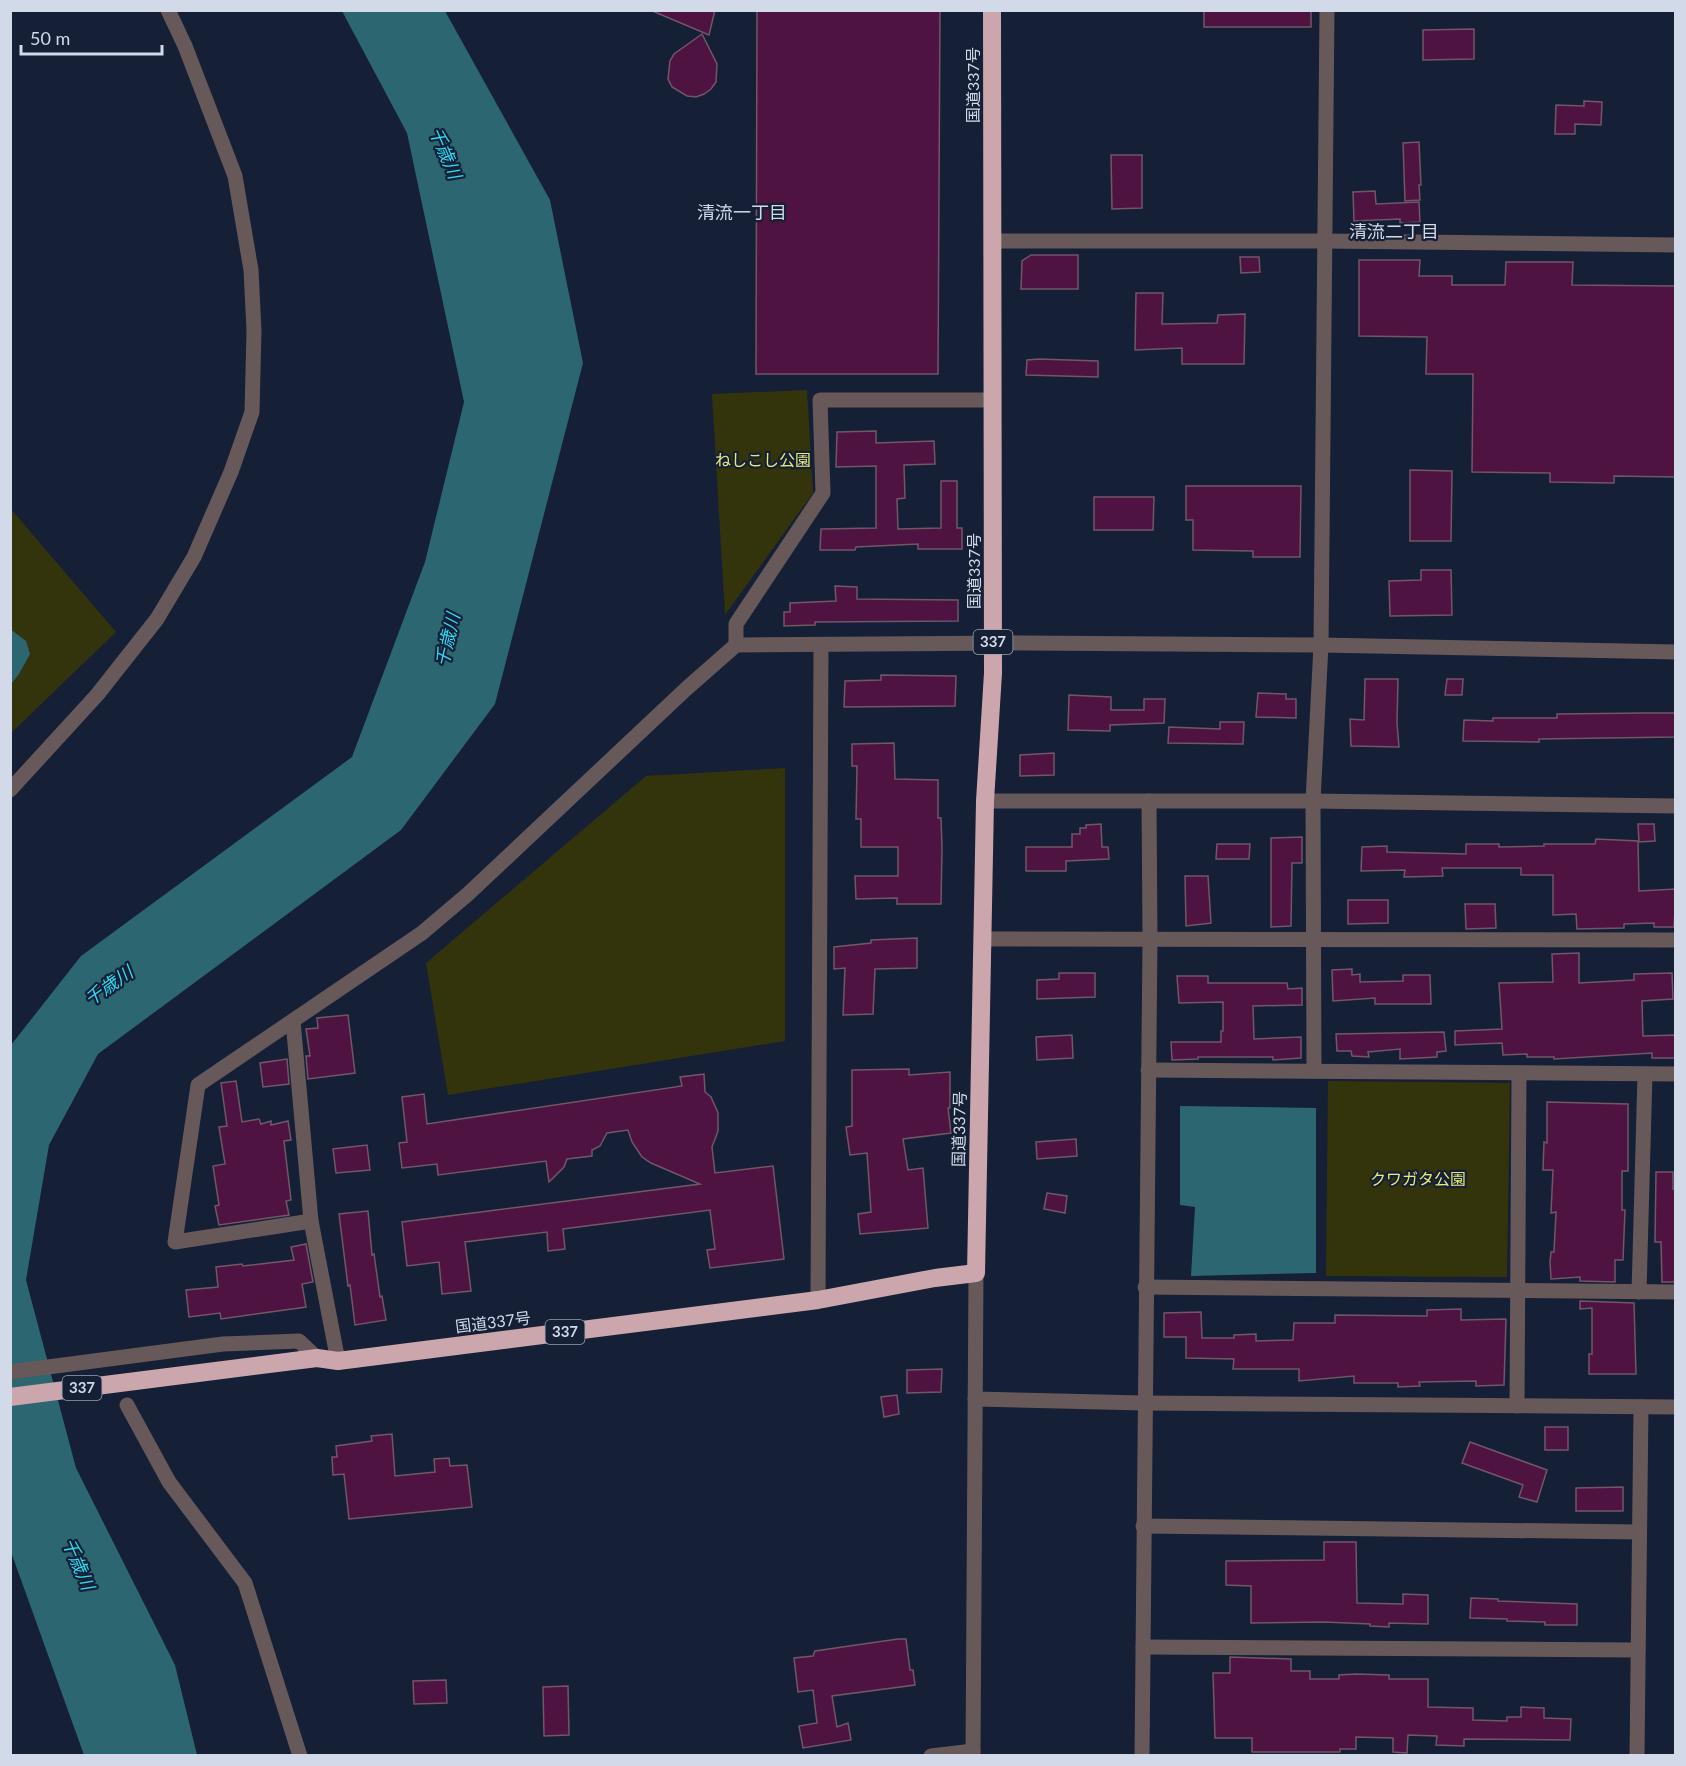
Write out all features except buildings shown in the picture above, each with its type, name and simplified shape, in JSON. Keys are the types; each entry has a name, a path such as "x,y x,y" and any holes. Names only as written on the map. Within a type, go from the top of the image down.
{"highway":[{"name":"国道337号","path":"10,1397 317,1358 338,1361 818,1300 935,1278 976,1273 985,801 993,644 992,10"}],"street":[{"path":"10,790 97,695 158,619 194,557 231,472 252,412 254,330 251,270 235,176 185,46 168,10"},
{"path":"1314,1070 1313,801 1322,645 1327,10"},
{"path":"993,241 1325,241 1676,245"},
{"path":"736,645 736,624 823,494 819,400 992,400"},
{"path":"311,1221 175,1242 198,1085 422,933 468,894 736,645 1322,645 1676,652"},
{"path":"818,1300 821,645"},
{"path":"985,801 1313,801 1676,806"},
{"path":"1142,1755 1150,939 1149,801"},
{"path":"982,939 1676,940"},
{"path":"293,1021 311,1221 338,1361"},
{"path":"1148,1070 1676,1074"},
{"path":"1517,1406 1519,1072"},
{"path":"1640,1292 1645,1074"},
{"path":"931,1755 973,1754 976,1273"},
{"path":"1145,1287 1676,1292"},
{"path":"10,1372 223,1344 299,1341 317,1358"},
{"path":"975,1399 1144,1403 1676,1407"},
{"path":"127,1405 169,1482 245,1583 300,1755"},
{"path":"1637,1755 1641,1407"},
{"path":"1143,1526 1639,1532"},
{"path":"1143,1647 1638,1650"}],"green space":[{"name":"ねしこし公園","path":"807,390 813,493 725,615 712,394"},
{"path":"10,508 116,632 11,733 10,733"},
{"path":"785,768 785,1041 448,1095 426,963 646,776"},
{"name":"クワガタ公園","path":"1328,1081 1510,1083 1507,1277 1326,1276"}],"water":[{"name":"千歳川","path":"342,11 445,11 550,200 583,363 495,704 401,830 98,1054 49,1145 26,1280 76,1468 175,1665 197,1755 84,1755 11,1552 11,1045 81,956 352,757 425,562 464,402 407,133"},
{"path":"10,629 26,641 30,654 11,684"},
{"path":"1180,1106 1316,1108 1316,1273 1191,1276 1195,1207 1180,1205"}],"district":[{"name":"清流一丁目","path":"742,213"},
{"name":"清流二丁目","path":"1394,232"}]}
